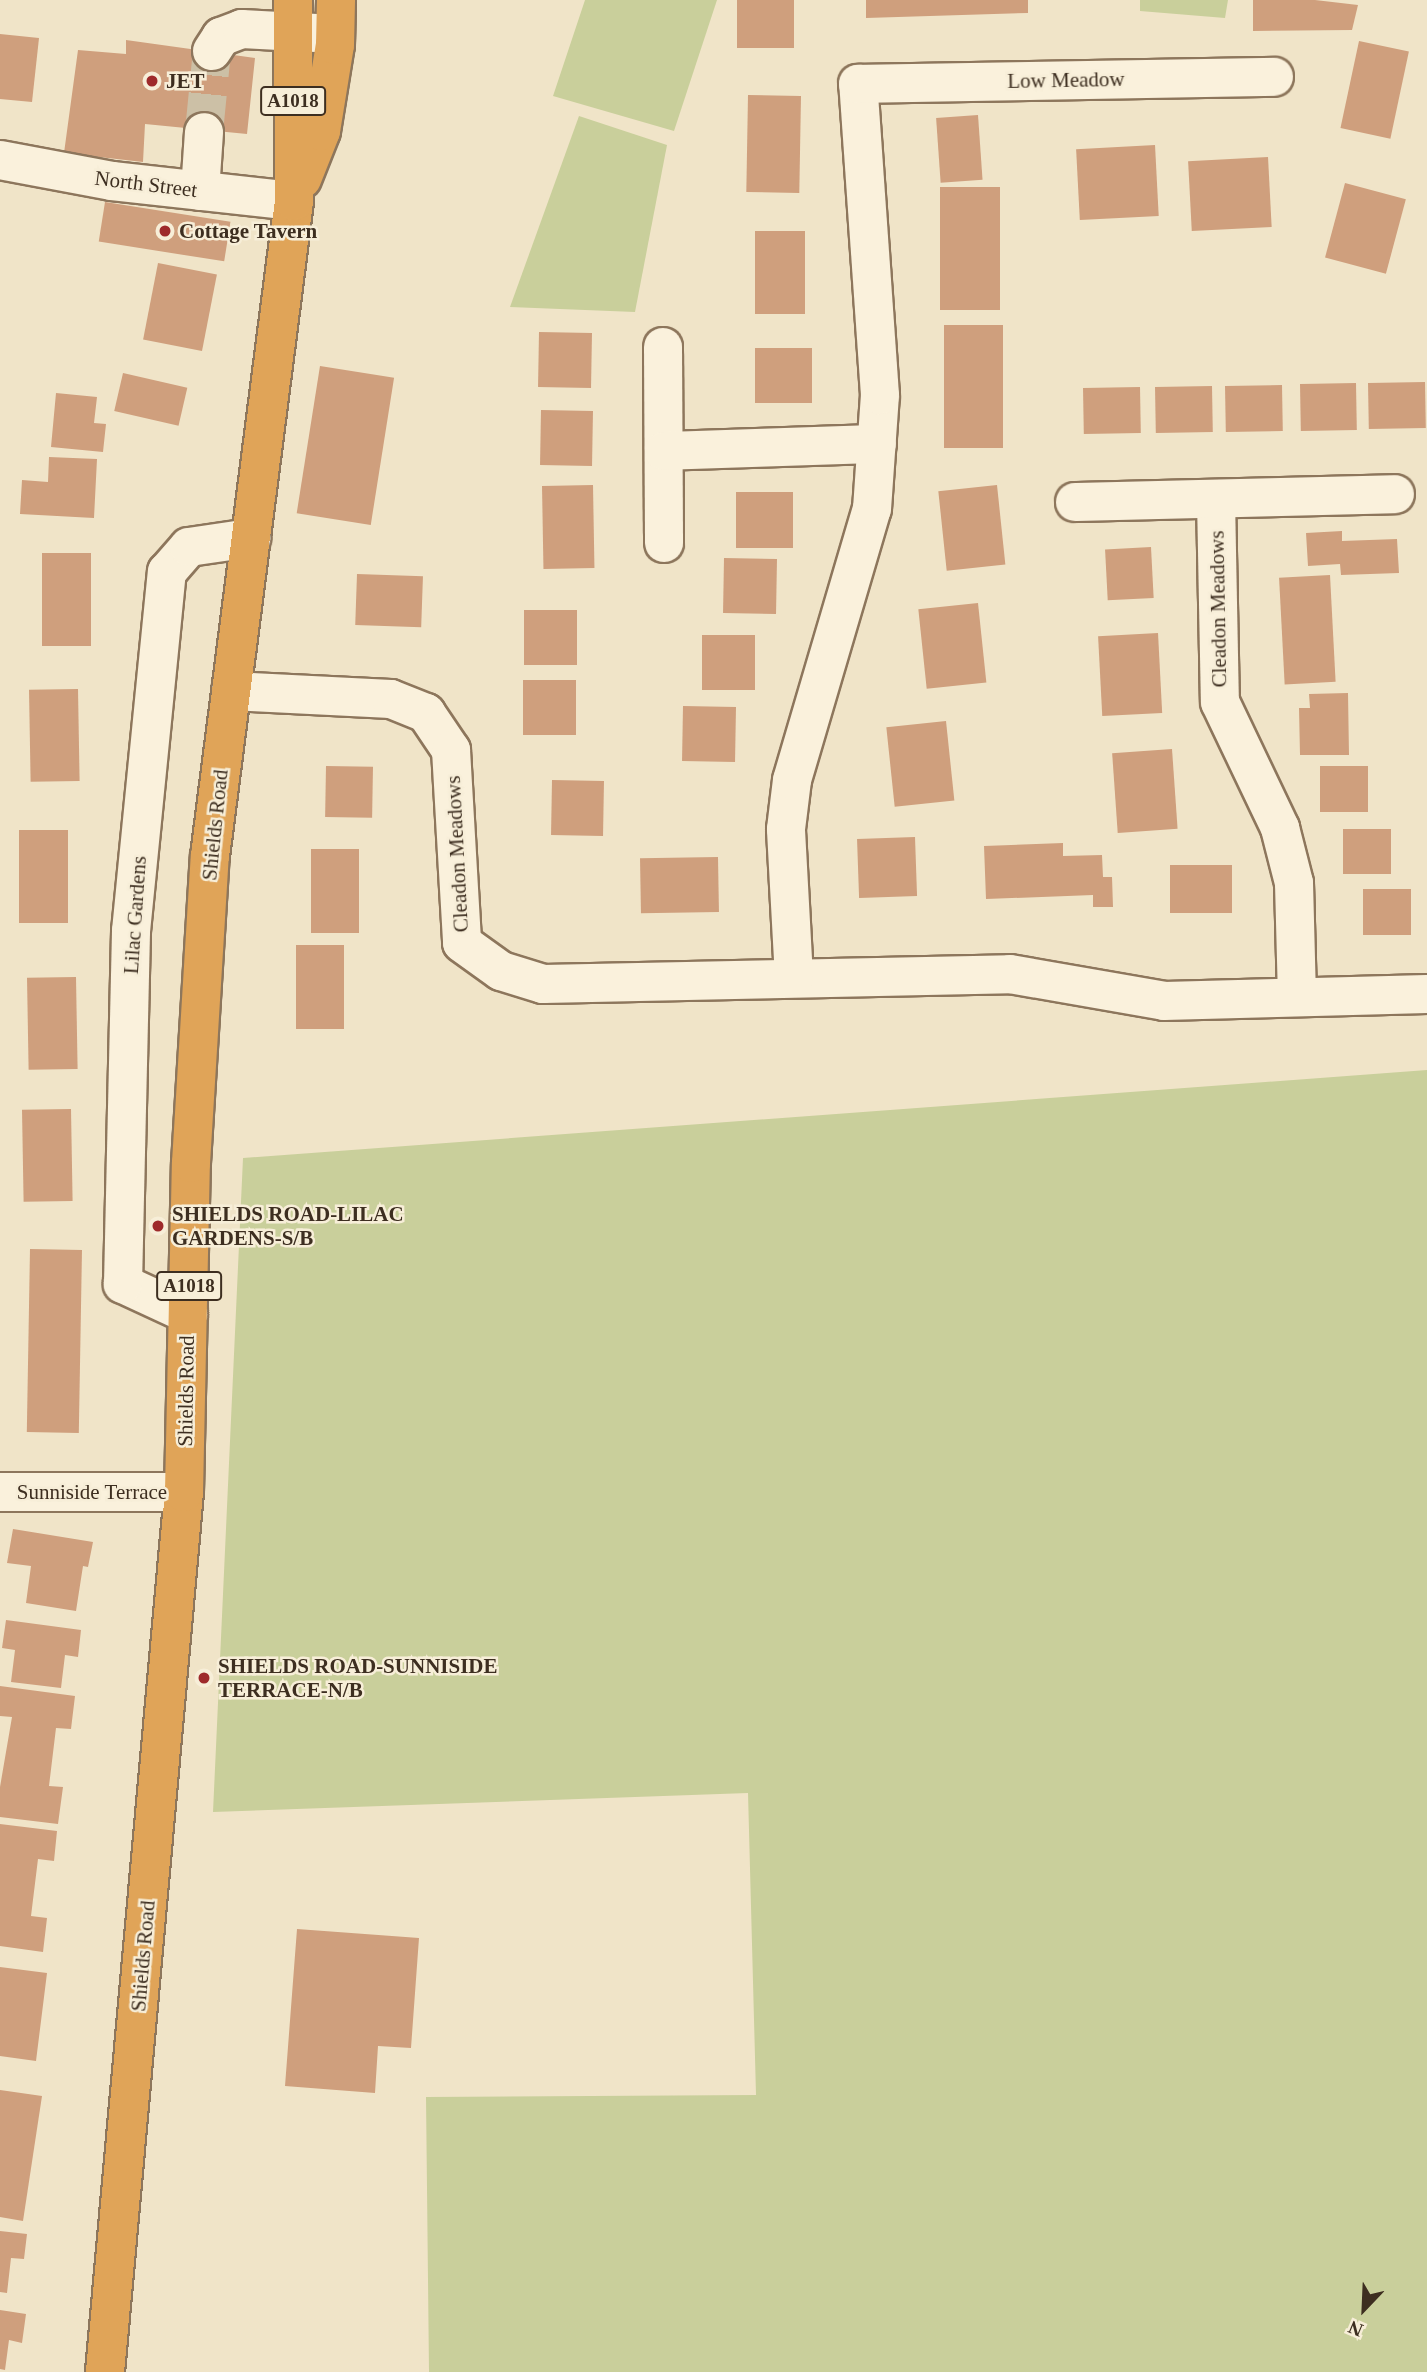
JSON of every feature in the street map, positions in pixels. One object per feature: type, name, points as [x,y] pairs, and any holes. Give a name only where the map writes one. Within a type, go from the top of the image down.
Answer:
[{"type":"highway","name":"Shields Road","points":[[105,2372],[184,1492],[191,1163],[210,856],[294,201],[293,16]]},
{"type":"highway","name":"Shields Road","points":[[294,201],[321,131],[336,17]]},
{"type":"street","points":[[212,51],[220,37],[242,29],[293,16],[336,17]]},
{"type":"street","name":"Low Meadow","points":[[877,444],[880,395],[858,84],[1274,76]]},
{"type":"street","points":[[200,191],[204,132]]},
{"type":"street","name":"North Street","points":[[0,160],[200,191],[294,201]]},
{"type":"street","points":[[663,347],[664,543]]},
{"type":"street","points":[[664,451],[877,444],[872,509],[792,780],[786,829],[794,978]]},
{"type":"street","points":[[1075,502],[1395,494]]},
{"type":"street","name":"Cleadon Meadows","points":[[1216,499],[1220,702],[1232,734],[1280,828],[1294,883],[1297,998]]},
{"type":"street","name":"Lilac Gardens","points":[[188,1314],[123,1284],[131,931],[167,572],[189,547],[251,538]]},
{"type":"street","name":"Cleadon Meadows","points":[[231,691],[391,699],[426,713],[451,750],[463,943],[501,971],[543,984],[1010,974],[1164,1001],[1427,994]]},
{"type":"street","name":"Sunniside Terrace","points":[[0,1492],[184,1492]]},
{"type":"green space","points":[[585,0],[717,0],[674,131],[553,96]]},
{"type":"green space","points":[[1140,0],[1228,0],[1225,18],[1140,11]]},
{"type":"green space","points":[[579,116],[667,145],[635,312],[510,307]]},
{"type":"green space","points":[[1427,1070],[1427,2372],[429,2372],[426,2097],[756,2095],[748,1793],[213,1812],[243,1158]]},
{"type":"building","points":[[737,0],[794,0],[794,48],[737,48]]},
{"type":"building","points":[[866,0],[1028,0],[1028,13],[866,18]]},
{"type":"building","points":[[1253,0],[1315,0],[1358,5],[1352,30],[1253,31]]},
{"type":"building","points":[[0,34],[39,38],[32,102],[0,99]]},
{"type":"building","points":[[126,40],[255,58],[247,134],[145,124],[143,162],[64,153],[78,50],[126,54]]},
{"type":"building","points":[[1359,41],[1409,52],[1390,139],[1340,128]]},
{"type":"building","points":[[748,95],[801,96],[799,193],[746,192]]},
{"type":"building","points":[[978,115],[983,180],[941,183],[936,118]]},
{"type":"building","points":[[1155,145],[1159,216],[1080,220],[1076,149]]},
{"type":"building","points":[[1268,157],[1272,227],[1192,231],[1188,161]]},
{"type":"building","points":[[1345,183],[1406,199],[1386,274],[1325,257]]},
{"type":"building","points":[[940,187],[1000,187],[1000,310],[940,310]]},
{"type":"building","name":"Cottage Tavern","points":[[105,202],[230,222],[224,261],[99,242]]},
{"type":"building","points":[[755,231],[805,231],[805,314],[755,314]]},
{"type":"building","points":[[158,263],[217,274],[202,351],[143,340]]},
{"type":"building","points":[[944,325],[1003,325],[1003,448],[944,448]]},
{"type":"building","points":[[539,332],[592,333],[591,388],[538,387]]},
{"type":"building","points":[[755,348],[812,348],[812,403],[755,403]]},
{"type":"building","points":[[320,366],[394,378],[371,525],[297,513]]},
{"type":"building","points":[[123,373],[187,388],[179,426],[114,411]]},
{"type":"building","points":[[1425,382],[1426,428],[1369,429],[1368,383]]},
{"type":"building","points":[[1356,383],[1357,430],[1301,431],[1300,384]]},
{"type":"building","points":[[1282,385],[1283,431],[1226,432],[1225,386]]},
{"type":"building","points":[[1212,386],[1213,432],[1156,433],[1155,387]]},
{"type":"building","points":[[1140,387],[1141,433],[1084,434],[1083,388]]},
{"type":"building","points":[[56,393],[97,397],[94,423],[106,424],[103,452],[51,447]]},
{"type":"building","points":[[541,410],[593,411],[592,466],[540,465]]},
{"type":"building","points":[[49,457],[97,459],[94,518],[20,514],[22,480],[48,482]]},
{"type":"building","points":[[593,485],[594,568],[543,569],[542,486]]},
{"type":"building","points":[[997,485],[1005,565],[947,571],[938,491]]},
{"type":"building","points":[[736,492],[793,492],[793,548],[736,548]]},
{"type":"building","points":[[1342,531],[1342,541],[1397,539],[1399,573],[1341,575],[1340,564],[1308,566],[1306,533]]},
{"type":"building","points":[[1151,547],[1154,598],[1108,600],[1105,549]]},
{"type":"building","points":[[42,553],[91,553],[91,646],[42,646]]},
{"type":"building","points":[[724,558],[777,559],[776,614],[723,613]]},
{"type":"building","points":[[357,574],[423,576],[421,627],[355,625]]},
{"type":"building","points":[[1330,575],[1336,682],[1285,685],[1279,578]]},
{"type":"building","points":[[978,603],[986,683],[927,689],[918,609]]},
{"type":"building","points":[[524,610],[577,610],[577,665],[524,665]]},
{"type":"building","points":[[1158,633],[1162,713],[1102,716],[1098,636]]},
{"type":"building","points":[[702,635],[755,635],[755,690],[702,690]]},
{"type":"building","points":[[523,680],[576,680],[576,735],[523,735]]},
{"type":"building","points":[[78,689],[80,781],[31,782],[29,690]]},
{"type":"building","points":[[1348,693],[1349,755],[1300,755],[1299,708],[1310,708],[1309,694]]},
{"type":"building","points":[[683,706],[736,707],[735,762],[682,761]]},
{"type":"building","points":[[946,721],[954,801],[895,807],[886,727]]},
{"type":"building","points":[[1172,749],[1178,829],[1118,833],[1112,753]]},
{"type":"building","points":[[326,766],[373,767],[372,818],[325,817]]},
{"type":"building","points":[[1320,766],[1368,766],[1368,812],[1320,812]]},
{"type":"building","points":[[552,780],[604,781],[603,836],[551,835]]},
{"type":"building","points":[[1343,829],[1391,829],[1391,874],[1343,874]]},
{"type":"building","points":[[19,830],[68,830],[68,923],[19,923]]},
{"type":"building","points":[[915,837],[917,896],[859,898],[857,839]]},
{"type":"building","points":[[1063,843],[1063,856],[1102,855],[1103,877],[1112,877],[1113,907],[1093,907],[1093,895],[986,899],[984,846]]},
{"type":"building","points":[[311,849],[359,849],[359,933],[311,933]]},
{"type":"building","points":[[718,857],[719,912],[641,913],[640,858]]},
{"type":"building","points":[[1170,865],[1232,865],[1232,913],[1170,913]]},
{"type":"building","points":[[1363,889],[1411,889],[1411,935],[1363,935]]},
{"type":"building","points":[[296,945],[344,945],[344,1029],[296,1029]]},
{"type":"building","points":[[76,977],[78,1069],[29,1070],[27,978]]},
{"type":"building","points":[[71,1109],[73,1201],[24,1202],[22,1110]]},
{"type":"building","points":[[30,1249],[82,1250],[79,1433],[27,1432]]},
{"type":"building","points":[[13,1529],[93,1542],[88,1567],[83,1566],[76,1611],[26,1603],[31,1566],[7,1563]]},
{"type":"building","points":[[6,1620],[81,1630],[78,1657],[65,1655],[61,1688],[11,1682],[15,1650],[2,1648]]},
{"type":"building","points":[[0,1686],[75,1696],[71,1729],[56,1728],[49,1786],[63,1787],[58,1824],[0,1817],[0,1787],[12,1717],[0,1716]]},
{"type":"building","points":[[0,1824],[57,1831],[54,1861],[38,1859],[31,1916],[47,1918],[43,1952],[0,1946]]},
{"type":"building","points":[[297,1929],[419,1938],[411,2048],[378,2046],[375,2093],[285,2086]]},
{"type":"building","points":[[0,1967],[47,1973],[36,2061],[0,2056]]},
{"type":"building","points":[[0,2090],[42,2096],[23,2221],[0,2217]]},
{"type":"building","points":[[0,2231],[27,2234],[24,2259],[11,2258],[7,2293],[0,2292]]},
{"type":"building","points":[[0,2310],[26,2314],[22,2343],[9,2340],[5,2370],[0,2369]]},
{"type":"tunnel","points":[[204,132],[212,51]]},
{"type":"place","name":"JET","points":[[152,81]]},
{"type":"place","name":"Cottage Tavern","points":[[165,231]]},
{"type":"place","name":"SHIELDS ROAD-LILAC GARDENS-S/B","points":[[158,1226]]},
{"type":"place","name":"SHIELDS ROAD-SUNNISIDE TERRACE-N/B","points":[[204,1678]]}]
